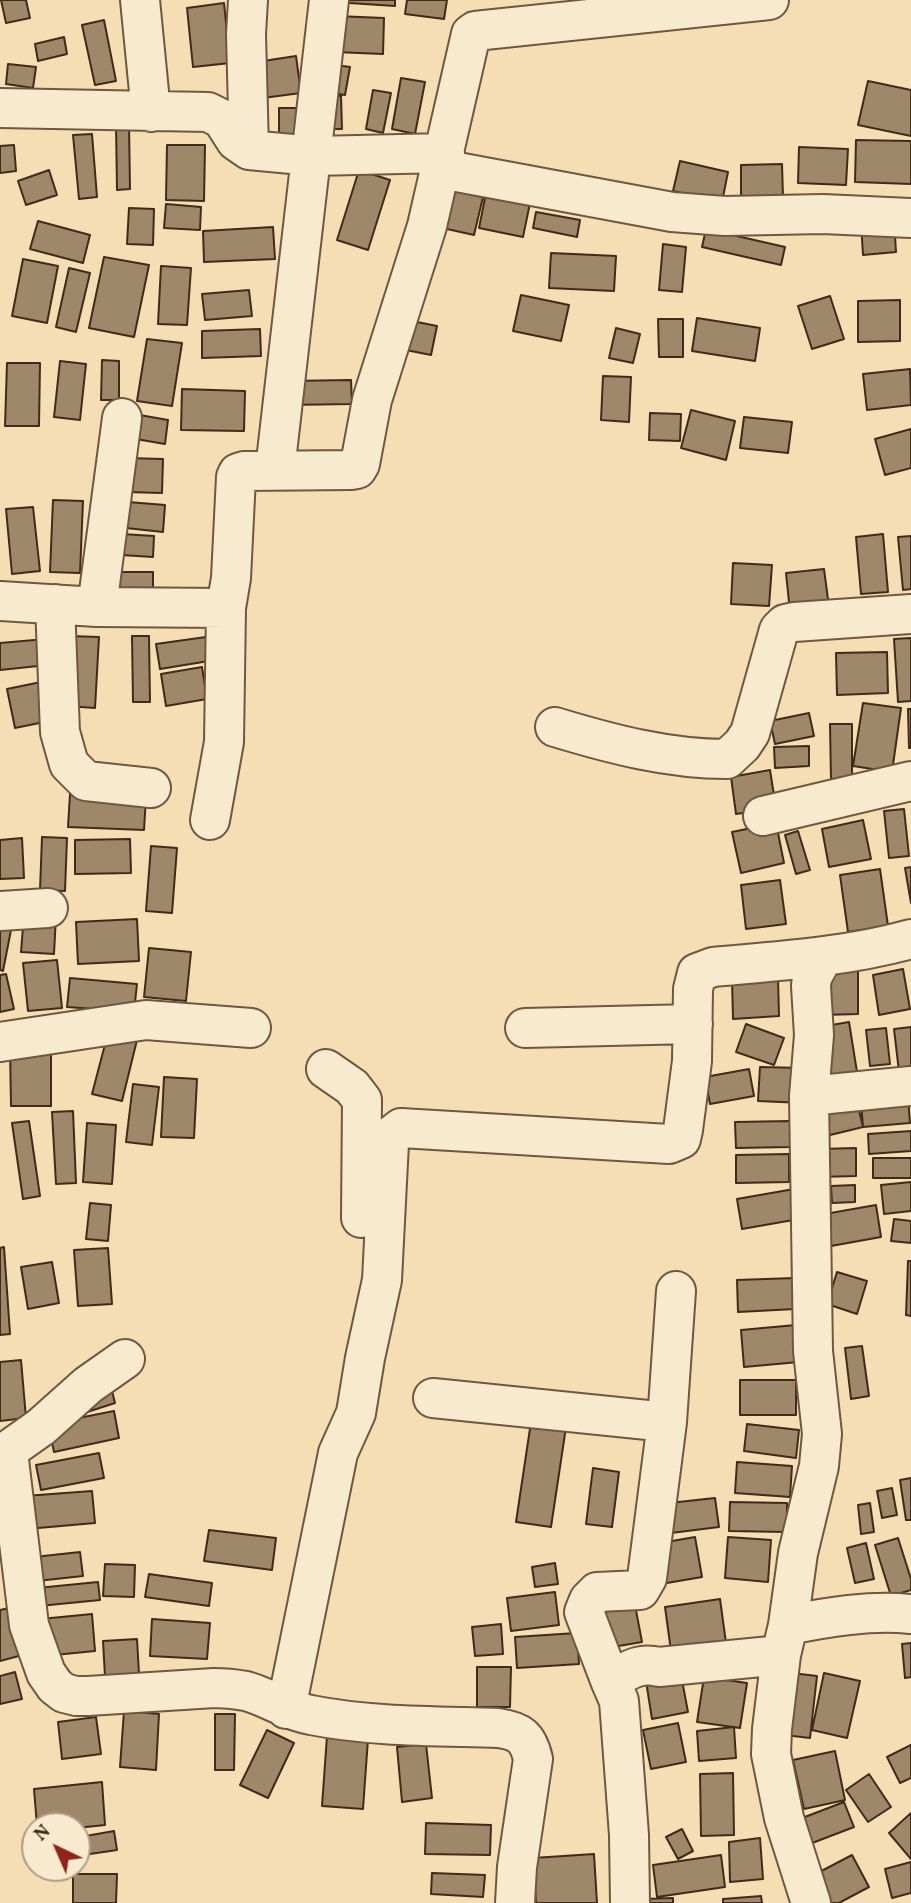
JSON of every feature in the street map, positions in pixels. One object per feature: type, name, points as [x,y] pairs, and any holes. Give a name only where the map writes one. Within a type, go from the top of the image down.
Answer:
[{"type":"street","points":[[140,0],[152,112]]},
{"type":"street","points":[[248,0],[246,34],[249,150]]},
{"type":"street","points":[[275,470],[330,0]]},
{"type":"street","points":[[210,820],[224,742],[226,608],[231,578],[236,477],[244,471],[351,470],[357,469],[360,464],[372,400],[427,226],[469,37],[493,15],[769,0]]},
{"type":"street","points":[[0,108],[208,112],[222,119],[236,141],[249,150],[313,156],[443,161],[672,212],[725,216],[823,214],[911,218]]},
{"type":"street","points":[[97,607],[122,418]]},
{"type":"street","points":[[0,601],[97,607],[226,608]]},
{"type":"street","points":[[55,604],[60,732],[69,764],[86,781],[151,788]]},
{"type":"street","points":[[555,727],[639,750],[706,759],[727,759],[750,733],[779,630],[785,624],[911,614]]},
{"type":"street","points":[[763,816],[911,781]]},
{"type":"street","points":[[0,911],[48,908]]},
{"type":"street","points":[[286,1709],[335,1463],[356,1413],[382,1280],[389,1143],[396,1131],[401,1128],[669,1144],[681,1139],[683,1130],[692,1060],[693,989],[697,973],[713,967],[823,957],[883,947],[911,939]]},
{"type":"street","points":[[811,1903],[784,1818],[771,1754],[772,1729],[798,1553],[819,1466],[822,1434],[813,1351],[809,1096],[814,1035],[811,986],[812,977],[823,957]]},
{"type":"street","points":[[0,1042],[146,1020],[251,1028]]},
{"type":"street","points":[[525,1028],[693,1024]]},
{"type":"street","points":[[326,1069],[352,1087],[362,1100],[359,1294],[363,1307],[375,1313]]},
{"type":"street","points":[[809,1096],[911,1086]]},
{"type":"street","points":[[630,1903],[629,1835],[619,1701],[584,1612],[589,1600],[597,1592],[640,1590],[647,1578],[667,1422],[676,1291]]},
{"type":"street","points":[[125,1359],[88,1385],[41,1427],[4,1454],[29,1625],[46,1673],[55,1686],[64,1693],[76,1696],[230,1689],[247,1692],[286,1709],[336,1719],[512,1730],[530,1746],[533,1759],[517,1867],[515,1903]]},
{"type":"street","points":[[433,1398],[667,1422]]},
{"type":"street","points":[[610,1680],[636,1666],[646,1664],[659,1667],[785,1640],[860,1614],[911,1614]]},
{"type":"building","points":[[1,0],[26,0],[30,18],[6,23]]},
{"type":"building","points":[[349,0],[395,0],[395,6],[349,3]]},
{"type":"building","points":[[407,0],[447,0],[444,19],[405,14]]},
{"type":"building","points":[[224,3],[230,63],[193,67],[187,8]]},
{"type":"building","points":[[336,16],[384,18],[383,54],[335,52]]},
{"type":"building","points":[[104,20],[116,81],[95,85],[82,25]]},
{"type":"building","points":[[64,37],[67,54],[38,61],[35,44]]},
{"type":"building","points":[[296,56],[301,93],[255,99],[250,63]]},
{"type":"building","points":[[8,64],[36,67],[33,88],[6,84]]},
{"type":"building","points":[[329,64],[350,67],[345,95],[324,92]]},
{"type":"building","points":[[401,78],[425,82],[415,134],[392,129]]},
{"type":"building","points":[[868,81],[911,90],[911,136],[858,125]]},
{"type":"building","points":[[373,90],[391,93],[383,133],[366,129]]},
{"type":"building","points":[[326,96],[341,96],[342,129],[327,129]]},
{"type":"building","points":[[279,108],[304,108],[303,140],[279,140]]},
{"type":"building","points":[[116,124],[129,124],[130,189],[117,190]]},
{"type":"building","points":[[92,134],[97,197],[79,199],[73,135]]},
{"type":"building","points":[[856,140],[911,141],[911,184],[855,182]]},
{"type":"building","points":[[14,145],[16,171],[0,173],[0,146]]},
{"type":"building","points":[[167,145],[205,145],[204,201],[166,200]]},
{"type":"building","points":[[799,147],[848,149],[846,185],[798,183]]},
{"type":"building","points":[[680,161],[728,172],[722,202],[673,191]]},
{"type":"building","points":[[782,164],[783,197],[741,198],[741,165]]},
{"type":"building","points":[[49,170],[57,195],[26,205],[18,181]]},
{"type":"building","points":[[359,170],[390,180],[368,250],[337,240]]},
{"type":"building","points":[[446,189],[483,197],[474,235],[438,227]]},
{"type":"building","points":[[486,193],[530,203],[523,237],[479,228]]},
{"type":"building","points":[[166,204],[201,207],[200,230],[164,228]]},
{"type":"building","points":[[129,208],[154,209],[153,245],[127,244]]},
{"type":"building","points":[[536,212],[580,220],[577,237],[533,228]]},
{"type":"building","points":[[894,220],[896,252],[863,255],[861,222]]},
{"type":"building","points":[[38,221],[90,235],[83,263],[30,249]]},
{"type":"building","points":[[273,227],[275,259],[204,262],[203,231]]},
{"type":"building","points":[[706,229],[785,247],[781,265],[702,247]]},
{"type":"building","points":[[663,244],[686,247],[682,292],[659,290]]},
{"type":"building","points":[[551,253],[616,256],[614,291],[549,288]]},
{"type":"building","points":[[104,257],[149,265],[134,337],[89,328]]},
{"type":"building","points":[[23,259],[58,266],[47,323],[12,316]]},
{"type":"building","points":[[161,266],[191,268],[187,325],[158,324]]},
{"type":"building","points":[[69,268],[90,273],[76,332],[56,327]]},
{"type":"building","points":[[249,290],[252,316],[205,320],[202,294]]},
{"type":"building","points":[[521,295],[569,305],[561,341],[513,331]]},
{"type":"building","points":[[830,296],[844,339],[812,349],[798,306]]},
{"type":"building","points":[[900,300],[900,341],[858,342],[858,301]]},
{"type":"building","points":[[697,318],[760,328],[755,361],[692,351]]},
{"type":"building","points":[[658,319],[683,319],[683,357],[659,357]]},
{"type":"building","points":[[407,320],[437,326],[431,355],[401,349]]},
{"type":"building","points":[[616,328],[640,334],[633,363],[609,358]]},
{"type":"building","points":[[260,329],[261,356],[202,358],[202,331]]},
{"type":"building","points":[[147,339],[182,343],[172,406],[137,401]]},
{"type":"building","points":[[102,360],[119,361],[119,400],[101,400]]},
{"type":"building","points":[[60,361],[86,364],[80,420],[54,417]]},
{"type":"building","points":[[7,363],[40,363],[39,426],[5,426]]},
{"type":"building","points":[[910,369],[911,405],[867,410],[863,374]]},
{"type":"building","points":[[603,376],[631,377],[629,422],[601,420]]},
{"type":"building","points":[[351,380],[352,404],[287,405],[287,381]]},
{"type":"building","points":[[182,389],[245,391],[244,431],[181,430]]},
{"type":"building","points":[[691,410],[735,421],[726,460],[681,448]]},
{"type":"building","points":[[650,413],[681,414],[680,441],[649,440]]},
{"type":"building","points":[[134,414],[168,420],[165,444],[130,438]]},
{"type":"building","points":[[744,417],[792,422],[788,453],[740,448]]},
{"type":"building","points":[[911,429],[911,468],[885,475],[875,439]]},
{"type":"building","points":[[127,458],[163,459],[162,493],[126,492]]},
{"type":"building","points":[[53,500],[83,501],[80,573],[50,572]]},
{"type":"building","points":[[128,502],[165,505],[163,532],[126,528]]},
{"type":"building","points":[[33,507],[40,571],[12,574],[6,509]]},
{"type":"building","points":[[122,534],[154,536],[153,557],[121,555]]},
{"type":"building","points":[[883,534],[888,592],[861,594],[856,537]]},
{"type":"building","points":[[911,536],[911,589],[903,590],[898,537]]},
{"type":"building","points":[[733,563],[772,565],[769,606],[731,604]]},
{"type":"building","points":[[824,569],[829,607],[790,612],[786,573]]},
{"type":"building","points":[[108,572],[153,572],[153,602],[108,602]]},
{"type":"building","points":[[70,636],[99,637],[95,708],[66,706]]},
{"type":"building","points":[[132,636],[149,636],[150,702],[133,702]]},
{"type":"building","points":[[206,637],[209,661],[160,669],[156,644]]},
{"type":"building","points":[[911,638],[911,701],[898,702],[894,639]]},
{"type":"building","points":[[46,639],[48,665],[0,670],[0,643]]},
{"type":"building","points":[[887,652],[888,693],[837,695],[836,653]]},
{"type":"building","points":[[202,667],[207,699],[166,706],[161,674]]},
{"type":"building","points":[[46,681],[54,720],[15,728],[7,689]]},
{"type":"building","points":[[863,703],[901,708],[892,772],[853,766]]},
{"type":"building","points":[[908,709],[911,709],[911,748],[909,748]]},
{"type":"building","points":[[809,713],[814,736],[775,744],[770,721]]},
{"type":"building","points":[[830,724],[852,724],[852,780],[831,780]]},
{"type":"building","points":[[809,746],[809,766],[775,768],[774,747]]},
{"type":"building","points":[[770,770],[776,808],[736,814],[731,777]]},
{"type":"building","points":[[70,794],[146,797],[144,830],[68,827]]},
{"type":"building","points":[[904,809],[909,856],[889,858],[884,811]]},
{"type":"building","points":[[863,820],[871,859],[829,867],[822,829]]},
{"type":"building","points":[[776,823],[784,863],[741,873],[732,832]]},
{"type":"building","points":[[798,831],[810,870],[796,874],[785,835]]},
{"type":"building","points":[[42,837],[67,838],[65,891],[40,890]]},
{"type":"building","points":[[22,838],[24,878],[0,879],[0,840]]},
{"type":"building","points":[[130,839],[131,873],[75,874],[75,840]]},
{"type":"building","points":[[151,846],[177,848],[172,913],[146,911]]},
{"type":"building","points":[[911,867],[911,903],[905,868]]},
{"type":"building","points":[[880,869],[888,926],[848,932],[840,875]]},
{"type":"building","points":[[780,880],[786,924],[746,929],[741,885]]},
{"type":"building","points":[[24,914],[56,916],[54,954],[21,952]]},
{"type":"building","points":[[137,919],[139,961],[78,964],[76,922]]},
{"type":"building","points":[[0,928],[11,930],[3,971],[0,970]]},
{"type":"building","points":[[149,948],[191,952],[186,1001],[144,997]]},
{"type":"building","points":[[57,960],[62,1008],[28,1011],[23,963]]},
{"type":"building","points":[[858,969],[858,1014],[822,1015],[822,970]]},
{"type":"building","points":[[903,969],[910,1009],[879,1015],[873,975]]},
{"type":"building","points":[[6,974],[14,1009],[0,1012],[0,975]]},
{"type":"building","points":[[778,977],[779,1016],[733,1019],[732,979]]},
{"type":"building","points":[[70,978],[137,984],[134,1012],[67,1007]]},
{"type":"building","points":[[849,1022],[857,1072],[828,1076],[820,1027]]},
{"type":"building","points":[[746,1024],[784,1038],[774,1065],[736,1052]]},
{"type":"building","points":[[911,1027],[911,1070],[899,1072],[894,1029]]},
{"type":"building","points":[[886,1028],[890,1064],[870,1066],[866,1030]]},
{"type":"building","points":[[108,1033],[137,1040],[122,1101],[92,1094]]},
{"type":"building","points":[[10,1047],[51,1047],[51,1106],[11,1106]]},
{"type":"building","points":[[760,1067],[804,1068],[803,1103],[758,1101]]},
{"type":"building","points":[[749,1069],[754,1096],[710,1104],[705,1077]]},
{"type":"building","points":[[164,1077],[197,1079],[194,1138],[161,1137]]},
{"type":"building","points":[[133,1084],[159,1087],[152,1145],[126,1142]]},
{"type":"building","points":[[908,1096],[910,1123],[863,1127],[861,1101]]},
{"type":"building","points":[[856,1098],[863,1127],[822,1137],[815,1108]]},
{"type":"building","points":[[73,1111],[76,1183],[56,1184],[52,1112]]},
{"type":"building","points":[[29,1121],[40,1196],[23,1199],[12,1123]]},
{"type":"building","points":[[790,1121],[790,1147],[736,1148],[735,1122]]},
{"type":"building","points":[[87,1123],[116,1125],[112,1184],[83,1182]]},
{"type":"building","points":[[911,1131],[911,1151],[869,1154],[868,1134]]},
{"type":"building","points":[[856,1148],[856,1176],[818,1177],[819,1149]]},
{"type":"building","points":[[789,1154],[789,1182],[736,1183],[736,1155]]},
{"type":"building","points":[[873,1158],[911,1158],[911,1178],[873,1178]]},
{"type":"building","points":[[911,1182],[911,1211],[884,1214],[881,1185]]},
{"type":"building","points":[[855,1185],[855,1202],[832,1203],[831,1186]]},
{"type":"building","points":[[794,1189],[799,1219],[742,1229],[737,1199]]},
{"type":"building","points":[[90,1203],[111,1205],[108,1241],[86,1239]]},
{"type":"building","points":[[876,1205],[881,1237],[831,1246],[825,1214]]},
{"type":"building","points":[[894,1219],[911,1221],[911,1243],[891,1241]]},
{"type":"building","points":[[4,1247],[10,1334],[0,1335],[0,1248]]},
{"type":"building","points":[[108,1248],[112,1304],[78,1306],[74,1250]]},
{"type":"building","points":[[908,1261],[911,1261],[911,1316],[906,1315]]},
{"type":"building","points":[[52,1262],[59,1303],[28,1309],[21,1267]]},
{"type":"building","points":[[837,1272],[867,1281],[857,1314],[827,1304]]},
{"type":"building","points":[[795,1278],[795,1309],[738,1312],[737,1280]]},
{"type":"building","points":[[796,1325],[799,1362],[744,1367],[741,1330]]},
{"type":"building","points":[[862,1346],[869,1396],[851,1399],[845,1348]]},
{"type":"building","points":[[21,1360],[26,1418],[0,1421],[0,1362]]},
{"type":"building","points":[[740,1380],[796,1380],[796,1415],[740,1415]]},
{"type":"building","points":[[112,1391],[115,1403],[78,1415]]},
{"type":"building","points":[[114,1411],[119,1438],[54,1452],[48,1424]]},
{"type":"building","points":[[531,1422],[566,1427],[551,1527],[516,1522]]},
{"type":"building","points":[[747,1424],[799,1430],[796,1458],[744,1451]]},
{"type":"building","points":[[99,1453],[104,1478],[41,1490],[36,1465]]},
{"type":"building","points":[[737,1462],[792,1466],[790,1497],[735,1493]]},
{"type":"building","points":[[593,1468],[619,1472],[612,1527],[586,1524]]},
{"type":"building","points":[[911,1478],[911,1520],[906,1520],[900,1480]]},
{"type":"building","points":[[892,1488],[897,1515],[882,1518],[877,1491]]},
{"type":"building","points":[[92,1491],[95,1523],[27,1529],[25,1496]]},
{"type":"building","points":[[715,1498],[719,1527],[663,1534],[660,1504]]},
{"type":"building","points":[[730,1502],[787,1503],[787,1532],[729,1531]]},
{"type":"building","points":[[870,1503],[874,1532],[861,1534],[858,1505]]},
{"type":"building","points":[[209,1530],[276,1538],[272,1570],[204,1561]]},
{"type":"building","points":[[695,1537],[702,1577],[661,1584],[655,1544]]},
{"type":"building","points":[[728,1537],[771,1540],[768,1582],[725,1578]]},
{"type":"building","points":[[898,1538],[911,1579],[911,1590],[891,1596],[875,1545]]},
{"type":"building","points":[[866,1543],[874,1579],[855,1583],[847,1548]]},
{"type":"building","points":[[80,1552],[83,1576],[28,1582],[25,1558]]},
{"type":"building","points":[[555,1563],[558,1584],[535,1587],[532,1567]]},
{"type":"building","points":[[105,1564],[135,1565],[134,1597],[103,1596]]},
{"type":"building","points":[[149,1574],[212,1583],[209,1606],[145,1597]]},
{"type":"building","points":[[98,1582],[100,1600],[29,1607],[27,1589]]},
{"type":"building","points":[[555,1592],[559,1625],[511,1631],[507,1598]]},
{"type":"building","points":[[720,1599],[726,1643],[671,1651],[665,1607]]},
{"type":"building","points":[[635,1605],[642,1642],[601,1649],[595,1612]]},
{"type":"building","points":[[18,1606],[30,1653],[0,1661],[0,1610]]},
{"type":"building","points":[[92,1614],[95,1651],[44,1656],[41,1619]]},
{"type":"building","points":[[152,1619],[210,1623],[207,1659],[150,1656]]},
{"type":"building","points":[[501,1624],[503,1654],[475,1656],[472,1627]]},
{"type":"building","points":[[577,1633],[579,1664],[517,1668],[515,1637]]},
{"type":"building","points":[[137,1639],[140,1691],[106,1694],[103,1641]]},
{"type":"building","points":[[911,1643],[911,1677],[905,1678],[902,1644]]},
{"type":"building","points":[[477,1667],[511,1667],[510,1707],[477,1707]]},
{"type":"building","points":[[15,1672],[22,1699],[0,1704],[0,1676]]},
{"type":"building","points":[[783,1672],[817,1676],[810,1738],[776,1734]]},
{"type":"building","points":[[824,1673],[860,1681],[847,1738],[812,1730]]},
{"type":"building","points":[[681,1675],[688,1712],[652,1719],[646,1681]]},
{"type":"building","points":[[704,1677],[747,1683],[740,1728],[697,1722]]},
{"type":"building","points":[[124,1711],[159,1714],[156,1770],[120,1767]]},
{"type":"building","points":[[215,1714],[235,1714],[234,1770],[215,1770]]},
{"type":"building","points":[[96,1717],[101,1754],[62,1759],[58,1722]]},
{"type":"building","points":[[678,1723],[686,1762],[651,1769],[643,1730]]},
{"type":"building","points":[[734,1727],[736,1758],[699,1761],[697,1731]]},
{"type":"building","points":[[267,1730],[294,1743],[268,1798],[240,1785]]},
{"type":"building","points":[[327,1736],[368,1739],[363,1809],[322,1806]]},
{"type":"building","points":[[426,1744],[432,1798],[402,1802],[397,1747]]},
{"type":"building","points":[[911,1745],[911,1778],[900,1783],[887,1757]]},
{"type":"building","points":[[835,1751],[845,1800],[804,1809],[793,1760]]},
{"type":"building","points":[[733,1773],[734,1835],[701,1836],[700,1774]]},
{"type":"building","points":[[869,1774],[891,1807],[868,1822],[846,1790]]},
{"type":"building","points":[[102,1782],[105,1825],[91,1826],[91,1812],[36,1812],[34,1789]]},
{"type":"building","points":[[844,1802],[854,1827],[807,1845],[797,1820]]},
{"type":"building","points":[[911,1813],[911,1859],[889,1833]]},
{"type":"building","points":[[426,1823],[491,1825],[490,1855],[425,1854]]},
{"type":"building","points":[[682,1829],[693,1851],[678,1859],[666,1837]]},
{"type":"building","points":[[114,1831],[117,1850],[91,1854],[91,1835]]},
{"type":"building","points":[[760,1838],[763,1879],[730,1882],[729,1842]]},
{"type":"building","points":[[594,1854],[597,1903],[536,1903],[533,1858]]},
{"type":"building","points":[[721,1855],[725,1887],[657,1897],[653,1865]]},
{"type":"building","points":[[852,1855],[869,1887],[839,1903],[824,1903],[810,1877]]},
{"type":"building","points":[[911,1862],[911,1893],[892,1898],[885,1869]]},
{"type":"building","points":[[432,1873],[485,1875],[483,1897],[431,1894]]},
{"type":"building","points":[[91,1874],[117,1874],[116,1903],[73,1903],[73,1882],[91,1882]]},
{"type":"building","points":[[761,1896],[762,1903],[723,1903],[723,1899]]},
{"type":"building","points":[[673,1898],[673,1903],[643,1903],[643,1899]]}]
